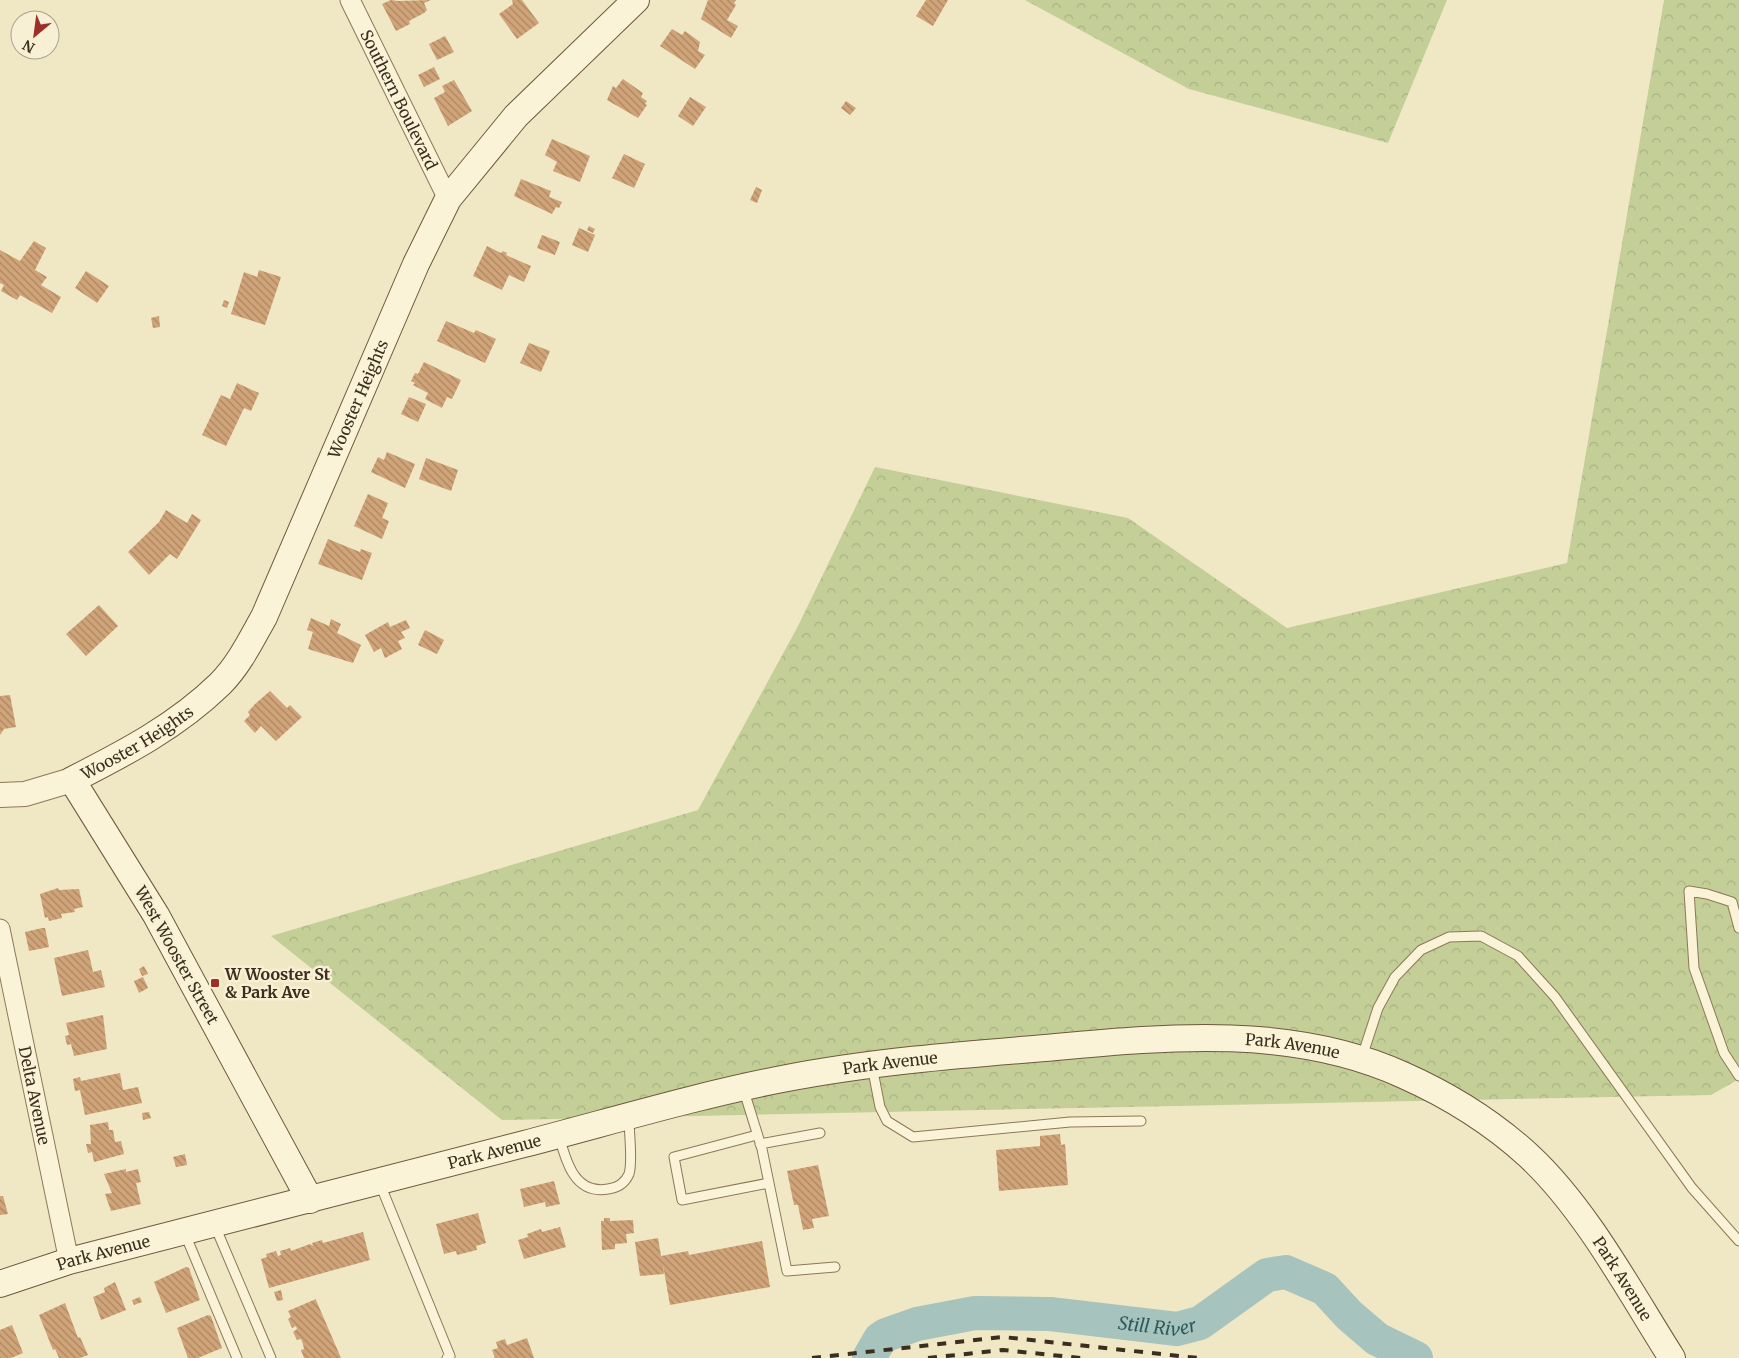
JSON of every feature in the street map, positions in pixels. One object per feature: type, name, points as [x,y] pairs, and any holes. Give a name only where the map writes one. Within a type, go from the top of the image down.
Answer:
[{"type":"main road","name":"Wooster Heights","points":[[72,780],[134,749],[181,718],[221,683],[246,650],[264,617],[416,264],[448,199],[516,116],[636,0]]},
{"type":"main road","name":"West Wooster Street","points":[[72,780],[156,915],[310,1200]]},
{"type":"main road","name":"Park Avenue","points":[[0,1284],[69,1261],[629,1116],[780,1079],[872,1065],[1072,1045],[1190,1037],[1274,1040],[1362,1058],[1404,1075],[1448,1098],[1489,1124],[1529,1157],[1562,1192],[1593,1234],[1672,1358]]},
{"type":"street","name":"Southern Boulevard","points":[[350,0],[448,199]]},
{"type":"street","points":[[0,795],[25,794],[72,780]]},
{"type":"street","name":"Delta Avenue","points":[[0,929],[5,978],[69,1261]]},
{"type":"lane","points":[[1739,928],[1732,902],[1707,894],[1689,891],[1694,968],[1724,1053],[1739,1076]]},
{"type":"lane","points":[[1362,1058],[1378,1008],[1395,976],[1421,950],[1449,936],[1482,936],[1518,956],[1555,997],[1692,1188],[1739,1240]]},
{"type":"lane","points":[[872,1065],[880,1107],[888,1121],[914,1137],[1070,1122],[1142,1121]]},
{"type":"lane","points":[[743,1088],[759,1140],[788,1271],[835,1267]]},
{"type":"lane","points":[[559,1135],[568,1166],[583,1186],[598,1190],[610,1189],[626,1180],[630,1171],[629,1116]]},
{"type":"lane","points":[[769,1183],[682,1200],[674,1157],[759,1140],[820,1133]]},
{"type":"lane","points":[[379,1182],[450,1356],[447,1358]]},
{"type":"lane","points":[[214,1224],[271,1358]]},
{"type":"lane","points":[[184,1232],[237,1358]]},
{"type":"green space","points":[[1025,0],[1447,0],[1388,143],[1189,89]]},
{"type":"green space","points":[[1664,0],[1739,0],[1739,1079],[1711,1095],[502,1120],[271,936],[698,810],[798,626],[875,467],[1128,518],[1287,628],[1567,563]]},
{"type":"building","points":[[391,0],[431,0],[424,3],[427,10],[424,13],[409,21],[410,24],[396,31],[382,4]]},
{"type":"building","points":[[512,0],[522,0],[539,23],[517,39],[499,14],[513,4]]},
{"type":"building","points":[[708,0],[736,0],[734,3],[736,5],[727,20],[738,26],[731,38],[701,19]]},
{"type":"building","points":[[926,0],[948,0],[933,26],[916,16]]},
{"type":"building","points":[[672,29],[682,35],[685,31],[700,42],[698,51],[705,55],[695,69],[660,46]]},
{"type":"building","points":[[445,36],[454,52],[437,60],[429,44]]},
{"type":"building","points":[[434,67],[440,79],[424,87],[418,75]]},
{"type":"building","points":[[623,79],[643,93],[641,97],[647,101],[645,104],[647,105],[638,118],[607,100],[613,86],[616,88]]},
{"type":"building","points":[[454,80],[472,111],[448,126],[434,98],[445,92],[442,86]]},
{"type":"building","points":[[690,97],[706,107],[693,126],[678,116]]},
{"type":"building","points":[[846,101],[856,108],[850,115],[841,108]]},
{"type":"building","points":[[552,139],[590,156],[580,182],[553,171],[557,162],[545,155]]},
{"type":"building","points":[[624,154],[645,164],[634,188],[612,178]]},
{"type":"building","points":[[521,179],[551,191],[549,197],[562,202],[559,208],[556,207],[552,214],[514,196]]},
{"type":"building","points":[[756,187],[762,190],[757,203],[750,200]]},
{"type":"building","points":[[589,226],[595,229],[593,233],[587,230]]},
{"type":"building","points":[[579,228],[595,235],[588,252],[572,245]]},
{"type":"building","points":[[542,235],[560,242],[555,255],[537,248]]},
{"type":"building","points":[[34,241],[46,248],[35,270],[47,277],[41,285],[61,297],[52,313],[20,295],[17,300],[1,291],[4,285],[0,283],[0,250],[20,261]]},
{"type":"building","points":[[487,246],[501,253],[503,251],[507,253],[506,255],[531,266],[524,282],[509,275],[502,290],[473,276]]},
{"type":"building","points":[[259,270],[281,277],[265,325],[231,314],[244,272],[257,277]]},
{"type":"building","points":[[86,271],[109,286],[97,303],[75,288]]},
{"type":"building","points":[[224,300],[229,302],[227,308],[222,306]]},
{"type":"building","points":[[159,316],[160,327],[153,328],[151,318]]},
{"type":"building","points":[[446,321],[474,333],[476,330],[496,339],[485,363],[437,341]]},
{"type":"building","points":[[529,343],[550,351],[541,372],[520,363]]},
{"type":"building","points":[[424,362],[461,380],[452,399],[447,397],[442,408],[425,399],[428,393],[413,385],[415,383],[411,381],[415,373],[418,374]]},
{"type":"building","points":[[237,383],[259,393],[251,411],[244,408],[226,446],[202,435],[221,395],[230,399]]},
{"type":"building","points":[[409,397],[426,404],[418,422],[401,414]]},
{"type":"building","points":[[387,452],[415,464],[405,488],[371,472],[378,457],[384,460]]},
{"type":"building","points":[[426,458],[458,470],[451,491],[419,479]]},
{"type":"building","points":[[368,494],[388,503],[382,518],[389,521],[382,539],[354,526]]},
{"type":"building","points":[[166,510],[187,523],[192,514],[201,520],[177,559],[170,554],[149,575],[128,552],[159,522]]},
{"type":"building","points":[[328,539],[360,552],[361,549],[372,553],[362,580],[318,564]]},
{"type":"building","points":[[99,605],[118,626],[86,656],[66,634]]},
{"type":"building","points":[[311,618],[329,626],[331,619],[341,624],[337,633],[361,645],[353,663],[308,649],[313,632],[307,630]]},
{"type":"building","points":[[406,620],[410,628],[401,632],[405,638],[398,641],[402,649],[385,658],[381,648],[374,652],[365,635],[388,622],[390,627]]},
{"type":"building","points":[[425,630],[444,640],[437,654],[418,645]]},
{"type":"building","points":[[270,691],[287,708],[290,705],[302,717],[276,741],[261,726],[255,733],[244,721],[250,715],[248,712]]},
{"type":"building","points":[[10,695],[16,727],[4,729],[0,735],[0,696]]},
{"type":"building","points":[[58,888],[59,890],[79,889],[83,907],[74,909],[75,912],[61,914],[62,918],[49,921],[48,917],[45,918],[40,894]]},
{"type":"building","points":[[45,928],[49,947],[29,951],[25,932]]},
{"type":"building","points":[[88,950],[93,972],[101,970],[105,987],[62,996],[54,958]]},
{"type":"building","points":[[144,966],[148,974],[142,976],[139,969]]},
{"type":"building","points":[[143,977],[148,988],[139,993],[134,981]]},
{"type":"building","points":[[103,1015],[107,1049],[74,1056],[71,1044],[67,1045],[65,1036],[69,1035],[66,1023]]},
{"type":"building","points":[[120,1073],[123,1090],[138,1087],[142,1103],[85,1115],[80,1090],[75,1091],[73,1079],[80,1077],[81,1081]]},
{"type":"building","points":[[149,1112],[151,1118],[143,1120],[142,1113]]},
{"type":"building","points":[[108,1122],[109,1130],[113,1130],[115,1142],[121,1141],[124,1154],[94,1162],[92,1152],[88,1153],[86,1144],[91,1144],[90,1125]]},
{"type":"building","points":[[1060,1134],[1061,1145],[1065,1144],[1068,1185],[999,1191],[996,1150],[1040,1146],[1040,1136]]},
{"type":"building","points":[[185,1154],[187,1165],[176,1167],[173,1157]]},
{"type":"building","points":[[818,1165],[829,1216],[812,1219],[814,1228],[803,1230],[798,1205],[794,1205],[787,1171]]},
{"type":"building","points":[[126,1169],[126,1172],[138,1169],[141,1182],[136,1183],[141,1204],[111,1211],[105,1194],[112,1193],[104,1174]]},
{"type":"building","points":[[554,1181],[560,1204],[546,1207],[545,1202],[524,1207],[520,1189]]},
{"type":"building","points":[[0,1196],[3,1196],[8,1214],[0,1215]]},
{"type":"building","points":[[478,1213],[486,1243],[476,1246],[477,1250],[457,1255],[456,1251],[444,1254],[436,1224]]},
{"type":"building","points":[[604,1218],[610,1218],[610,1221],[633,1220],[634,1233],[626,1234],[627,1243],[615,1244],[615,1249],[602,1250],[601,1221],[604,1221]]},
{"type":"building","points":[[560,1227],[566,1247],[524,1259],[518,1240],[528,1237],[527,1234],[541,1229],[542,1232]]},
{"type":"building","points":[[363,1232],[370,1260],[269,1288],[261,1259],[267,1257],[266,1254],[276,1251],[278,1256],[281,1255],[280,1251],[290,1248],[291,1251],[310,1244],[313,1246],[312,1243],[322,1240],[323,1243]]},
{"type":"building","points":[[658,1238],[661,1256],[688,1251],[689,1255],[762,1241],[770,1287],[670,1305],[663,1265],[664,1274],[640,1276],[635,1242]]},
{"type":"building","points":[[186,1267],[189,1268],[200,1300],[166,1313],[154,1282]]},
{"type":"building","points":[[115,1282],[126,1310],[101,1320],[93,1297],[105,1292],[104,1288]]},
{"type":"building","points":[[281,1290],[283,1300],[277,1301],[274,1292]]},
{"type":"building","points":[[140,1297],[142,1302],[134,1305],[132,1300]]},
{"type":"building","points":[[316,1299],[341,1358],[304,1358],[301,1350],[304,1349],[303,1344],[301,1339],[297,1340],[293,1332],[297,1329],[296,1326],[292,1328],[288,1319],[291,1317],[288,1311]]},
{"type":"building","points":[[65,1303],[78,1338],[80,1337],[88,1355],[80,1358],[59,1358],[55,1349],[53,1350],[39,1315]]},
{"type":"building","points":[[208,1315],[211,1316],[222,1348],[198,1358],[188,1358],[177,1328]]},
{"type":"building","points":[[12,1325],[23,1353],[11,1358],[0,1358],[0,1330]]},
{"type":"building","points":[[527,1338],[534,1358],[495,1358],[492,1350],[498,1348],[496,1342],[505,1339],[507,1345]]},
{"type":"waterway","name":"Still River","points":[[869,1358],[880,1339],[886,1335],[917,1324],[975,1313],[1050,1314],[1177,1329],[1200,1323],[1267,1275],[1286,1272],[1325,1289],[1349,1315],[1377,1339],[1416,1358]]},
{"type":"railway","points":[[812,1358],[1003,1337],[1198,1358]]},
{"type":"railway","points":[[928,1358],[1003,1350],[1081,1358]]},
{"type":"place","name":"W Wooster St & Park Ave","points":[[215,983]]}]
